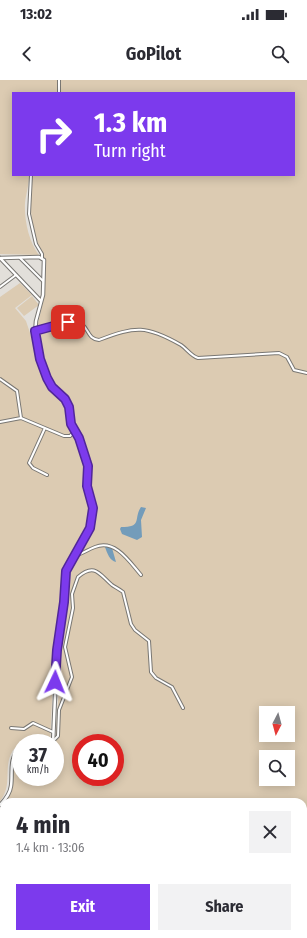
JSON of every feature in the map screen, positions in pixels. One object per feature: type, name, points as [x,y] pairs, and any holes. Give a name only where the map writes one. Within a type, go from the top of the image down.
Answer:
[{"type":"street","points":[[59,80],[59,92]]},
{"type":"street","points":[[11,728],[24,729],[33,723],[54,733],[57,650],[64,602],[66,571],[91,525],[93,508],[87,486],[88,466],[79,438],[71,424],[68,403],[52,387],[40,359],[35,331],[44,282],[44,263],[42,254],[36,244],[29,214],[28,202],[31,176]]},
{"type":"street","points":[[0,258],[42,258]]},
{"type":"street","points":[[0,258],[41,301]]},
{"type":"street","points":[[20,258],[44,282]]},
{"type":"street","points":[[0,287],[16,275]]},
{"type":"street","points":[[35,331],[68,322],[78,322],[83,325],[90,337],[99,340],[129,330],[148,330],[180,344],[198,358],[279,353],[287,357],[294,370],[307,373]]},
{"type":"street","points":[[0,379],[17,391],[21,418]]},
{"type":"street","points":[[0,422],[21,418],[67,437],[75,431]]},
{"type":"street","points":[[45,428],[29,464],[33,468],[47,474]]},
{"type":"street","points":[[73,556],[96,546],[109,545],[123,555],[141,575]]},
{"type":"street","points":[[58,734],[59,710],[72,678],[65,650],[72,608],[72,594],[78,577],[90,571],[100,572],[110,583],[122,592],[131,624],[135,630],[149,641],[152,672],[156,678],[172,687],[183,708]]},
{"type":"street","points":[[5,798],[9,792],[12,761]]},
{"type":"shaded area","points":[[0,80],[57,80],[57,92],[12,92],[12,176],[29,176],[25,203],[25,216],[32,244],[39,255],[0,254]]},
{"type":"shaded area","points":[[61,80],[307,80],[307,798],[8,798],[12,778],[12,786],[64,786],[64,734],[56,734],[62,640],[69,571],[92,529],[96,515],[89,485],[89,464],[81,436],[74,427],[70,403],[52,382],[39,348],[37,328],[43,302],[46,261],[38,246],[32,222],[30,202],[33,176],[295,176],[295,92],[61,92]]},
{"type":"shaded area","points":[[20,283],[32,295],[15,308],[26,321],[46,381],[65,402],[69,426],[83,461],[85,489],[91,505],[89,523],[62,571],[61,606],[54,659],[50,734],[12,734],[12,753],[8,764],[6,789],[2,798],[0,798],[0,297]]},
{"type":"shaded area","points":[[32,296],[39,305],[24,316],[17,308]]},
{"type":"water","points":[[141,507],[146,508],[141,520],[142,537],[137,540],[122,534],[120,529],[121,527],[128,527],[135,524]]},
{"type":"water","points":[[108,546],[112,548],[116,562],[110,558],[108,554],[105,547]]},
{"type":"route","points":[[55,682],[57,650],[64,602],[65,575],[68,565],[90,528],[93,508],[87,486],[89,469],[84,458],[78,434],[73,429],[71,424],[68,403],[62,395],[52,387],[47,378],[40,359],[35,331],[68,322]]}]
